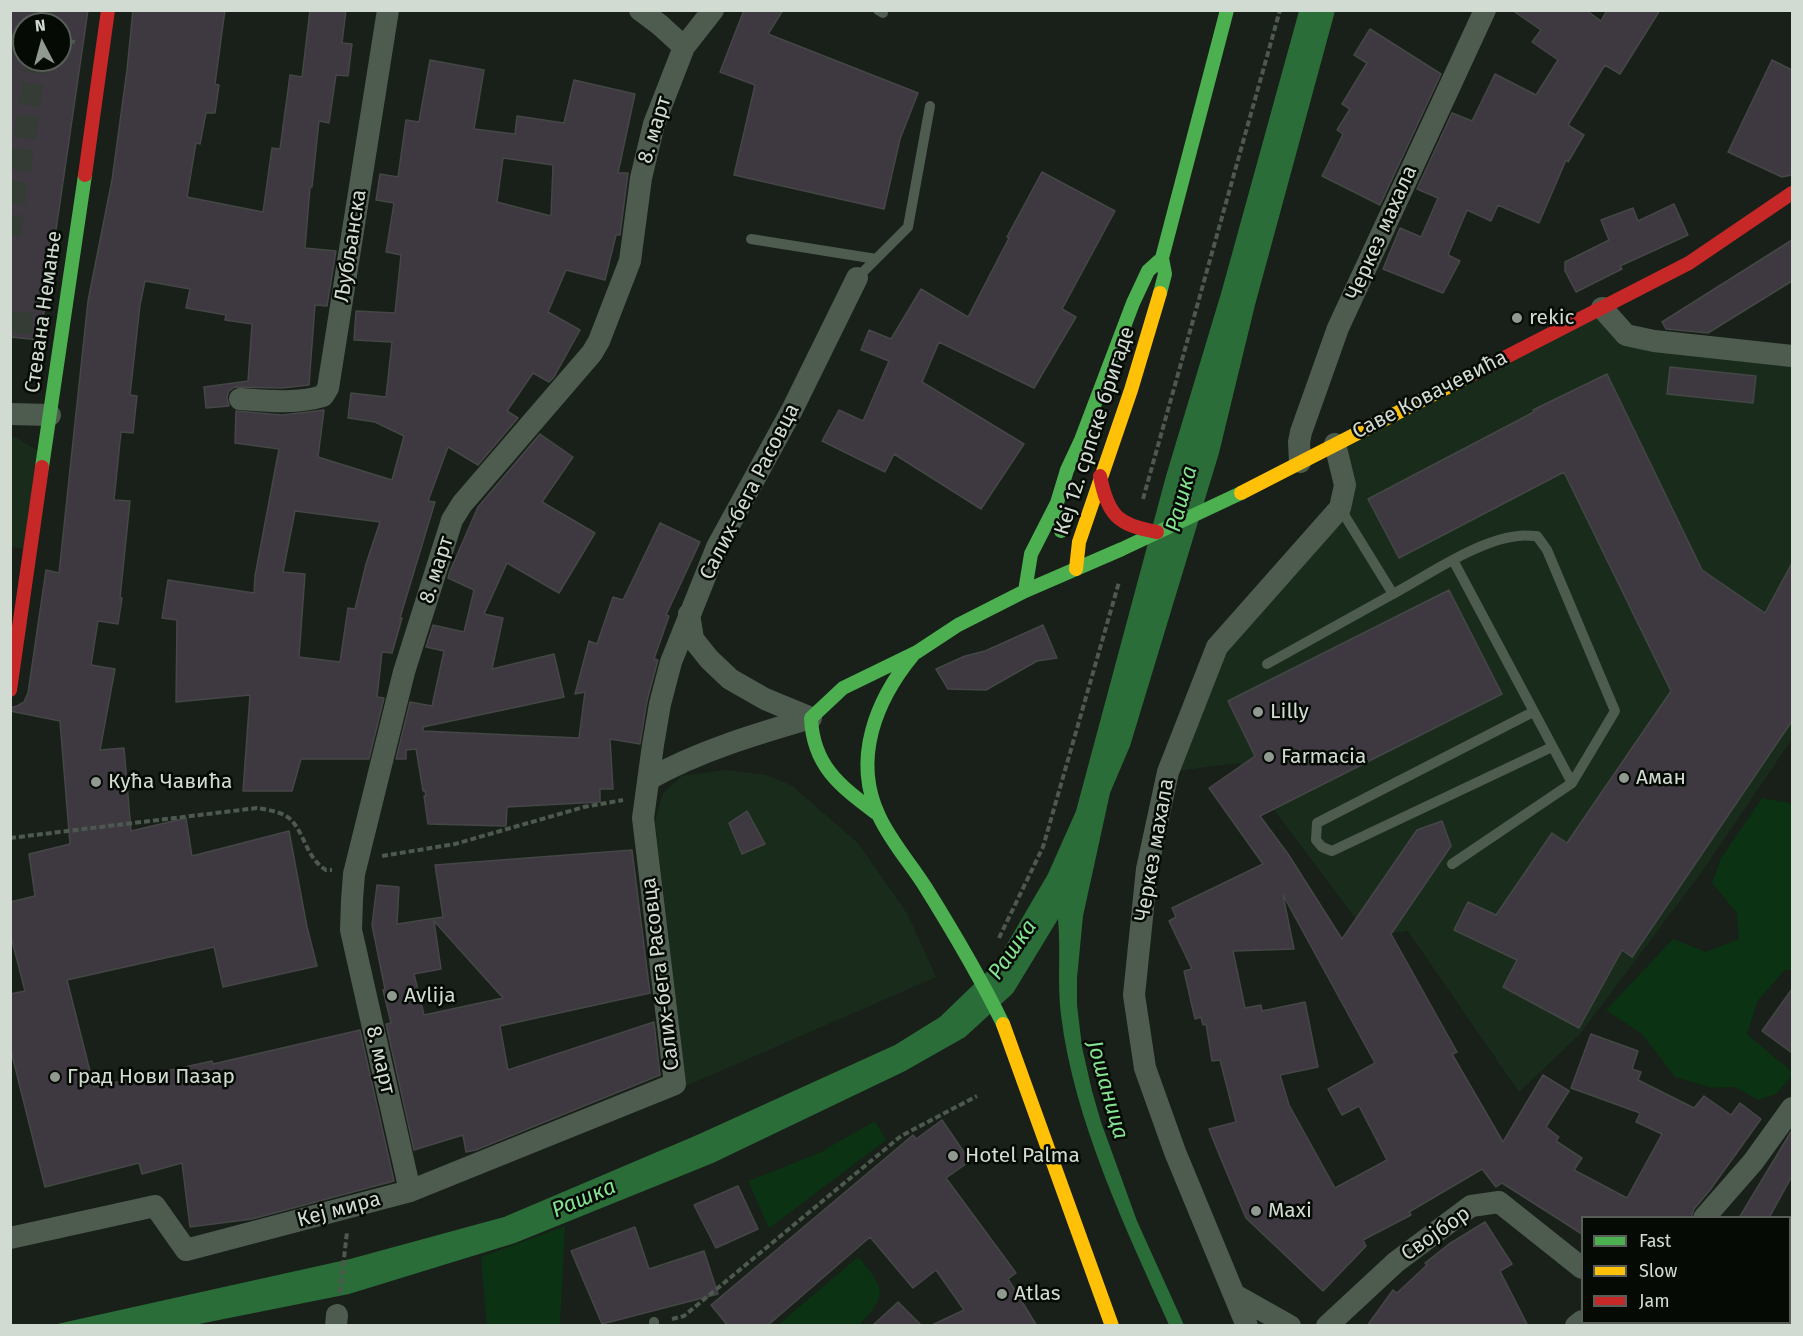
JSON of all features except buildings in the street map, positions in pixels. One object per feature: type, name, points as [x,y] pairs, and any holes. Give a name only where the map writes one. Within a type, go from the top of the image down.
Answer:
[{"type":"main road","name":"Стевана Немање","points":[[10,690],[50,415],[54,325],[108,10]]},
{"type":"main road","name":"Кеј 12. српске бригаде","points":[[1076,569],[1078,542],[1131,390],[1154,315],[1165,274],[1162,258],[1227,10]]},
{"type":"main road","name":"Саве Ковачевића","points":[[917,652],[958,625],[1025,591],[1122,549],[1259,484],[1602,308],[1698,257],[1761,217],[1792,194]]},
{"type":"main road","name":"Кеј 12. српске бригаде","points":[[1076,569],[1065,545],[1057,503],[1067,470],[1081,440],[1134,303],[1148,271],[1162,258]]},
{"type":"main road","points":[[1100,476],[1109,510],[1124,524],[1136,529],[1157,532]]},
{"type":"main road","points":[[1025,591],[1031,554],[1057,503]]},
{"type":"main road","points":[[876,813],[833,779],[820,760],[811,734],[812,718],[843,688],[917,652]]},
{"type":"main road","points":[[917,652],[899,671],[886,691],[871,729],[867,769],[868,786],[876,813],[964,951],[1004,1029],[1112,1326]]},
{"type":"street","name":"Љубљанска","points":[[240,399],[311,400],[324,396],[328,388],[388,10]]},
{"type":"street","points":[[640,10],[684,47]]},
{"type":"street","name":"8. март","points":[[410,1191],[351,930],[351,900],[358,860],[405,672],[453,520],[462,504],[592,353],[599,341],[630,261],[641,178],[654,124],[684,47],[713,10]]},
{"type":"street","name":"Черкез махала","points":[[1300,462],[1301,432],[1338,328],[1485,10]]},
{"type":"street","name":"Салих-бега Расовца","points":[[675,1084],[643,818],[660,704],[671,662],[717,547],[792,410],[857,278]]},
{"type":"street","points":[[1602,308],[1626,335],[1654,341],[1792,356]]},
{"type":"street","points":[[10,414],[50,415]]},
{"type":"street","points":[[1335,444],[1345,485],[1340,508]]},
{"type":"street","name":"Черкез махала","points":[[1247,1326],[1175,1152],[1144,1068],[1134,995],[1147,869],[1168,772],[1217,647],[1340,508]]},
{"type":"street","points":[[689,614],[693,639],[709,659],[730,679],[765,699],[812,718]]},
{"type":"street","points":[[647,788],[664,771],[740,739],[812,718]]},
{"type":"street","name":"Кеј мира","points":[[10,1238],[155,1206],[186,1250],[410,1191],[675,1084]]},
{"type":"street","points":[[1706,1216],[1753,1162],[1792,1108]]},
{"type":"street","name":"Својбор","points":[[1328,1326],[1396,1262],[1471,1206],[1499,1202],[1581,1267]]},
{"type":"street","points":[[1235,1295],[1290,1326]]},
{"type":"lane","name":"Салих-бега Расовца","points":[[857,278],[908,227],[930,106]]},
{"type":"lane","points":[[751,239],[876,259]]},
{"type":"lane","points":[[1340,508],[1394,594]]},
{"type":"lane","points":[[1267,664],[1485,545],[1517,536],[1537,536],[1547,550],[1615,711],[1572,783],[1452,864]]},
{"type":"lane","points":[[1454,560],[1572,783]]},
{"type":"lane","points":[[1533,712],[1317,823],[1316,840],[1322,847],[1332,851],[1552,747]]},
{"type":"path","points":[[1142,502],[1280,10]]},
{"type":"path","points":[[999,938],[1043,847],[1122,571]]},
{"type":"path","points":[[10,838],[257,808],[274,810],[292,821],[312,858],[326,870],[333,870],[358,860],[454,844],[647,788]]},
{"type":"path","points":[[654,1324],[684,1316],[901,1136],[977,1096]]},
{"type":"path","points":[[337,1320],[348,1227]]},
{"type":"shaded area","points":[[1602,308],[1626,335],[1792,356],[1792,739],[1701,873],[1580,1034],[1519,1092],[1408,931],[1369,936],[1239,763],[1168,772],[1217,647],[1340,508],[1335,444]]},
{"type":"shaded area","points":[[10,436],[16,437],[41,453],[25,549],[11,547]]},
{"type":"shaded area","points":[[726,770],[766,775],[791,785],[858,843],[908,915],[936,977],[686,1086],[655,821],[663,793],[682,776]]},
{"type":"shaded area","points":[[1762,798],[1790,803],[1792,807],[1792,970],[1785,970],[1758,1000],[1747,1034],[1792,1072],[1792,1076],[1776,1094],[1758,1100],[1735,1087],[1712,1088],[1675,1077],[1642,1034],[1606,1010],[1673,939],[1706,952],[1739,939],[1737,913],[1712,883],[1720,860]]},
{"type":"shaded area","points":[[875,1121],[886,1140],[769,1228],[748,1181],[819,1153]]},
{"type":"shaded area","points":[[565,1226],[560,1325],[487,1325],[481,1257]]},
{"type":"shaded area","points":[[858,1257],[874,1277],[880,1292],[875,1306],[859,1325],[778,1325]]},
{"type":"water","name":"Рашка","points":[[1299,11],[1335,11],[1255,305],[1219,453],[1130,746],[1110,793],[1083,916],[1077,978],[1077,1005],[1082,1047],[1101,1122],[1137,1221],[1184,1325],[1169,1325],[1119,1213],[1077,1095],[1061,1015],[1058,919],[1013,993],[965,1037],[905,1071],[713,1163],[515,1243],[349,1294],[194,1325],[48,1326],[350,1259],[504,1217],[697,1135],[895,1045],[940,1017],[996,963],[1048,874],[1076,811],[1166,476],[1222,290]]},
{"type":"tunnel","points":[[10,236],[34,72]]},
{"type":"tunnel","points":[[10,322],[43,324]]},
{"type":"traffic: fast","points":[[1160,293],[1165,274],[1162,258],[1227,10]]},
{"type":"traffic: fast","points":[[42,467],[85,175]]},
{"type":"traffic: fast","points":[[1061,531],[1057,503],[1067,470],[1081,440],[1133,303],[1148,271],[1159,261]]},
{"type":"traffic: fast","points":[[876,813],[851,794],[831,773],[823,762],[813,735],[811,718],[843,688],[917,652],[958,625],[1025,591],[1122,549],[1241,493]]},
{"type":"traffic: fast","points":[[1025,591],[1031,554],[1057,503]]},
{"type":"traffic: fast","points":[[913,655],[888,691],[872,731],[868,752],[871,795],[884,826],[947,922],[1003,1024]]},
{"type":"traffic: slow","points":[[1076,569],[1079,542],[1131,390],[1160,293]]},
{"type":"traffic: slow","points":[[1241,493],[1469,376]]},
{"type":"traffic: slow","points":[[1003,1024],[1112,1326]]},
{"type":"traffic: jam","points":[[85,175],[108,10]]},
{"type":"traffic: jam","points":[[1469,376],[1689,263],[1792,193]]},
{"type":"traffic: jam","points":[[10,690],[42,467]]},
{"type":"traffic: jam","points":[[1100,476],[1107,500],[1116,516],[1132,526],[1157,532]]},
{"type":"place","name":"rekic","points":[[1517,318]]},
{"type":"place","name":"Lilly","points":[[1258,712]]},
{"type":"place","name":"Farmacia","points":[[1269,757]]},
{"type":"place","name":"Аман","points":[[1624,778]]},
{"type":"place","name":"Кућа Чавића","points":[[96,782]]},
{"type":"place","name":"Avlija","points":[[392,996]]},
{"type":"place","name":"Град Нови Пазар","points":[[55,1077]]},
{"type":"place","name":"Hotel Palma","points":[[953,1156]]},
{"type":"place","name":"Maxi","points":[[1256,1211]]},
{"type":"place","name":"Atlas","points":[[1002,1294]]},
{"type":"water label","name":"Јошаница","points":[[1107,1090]]}]
